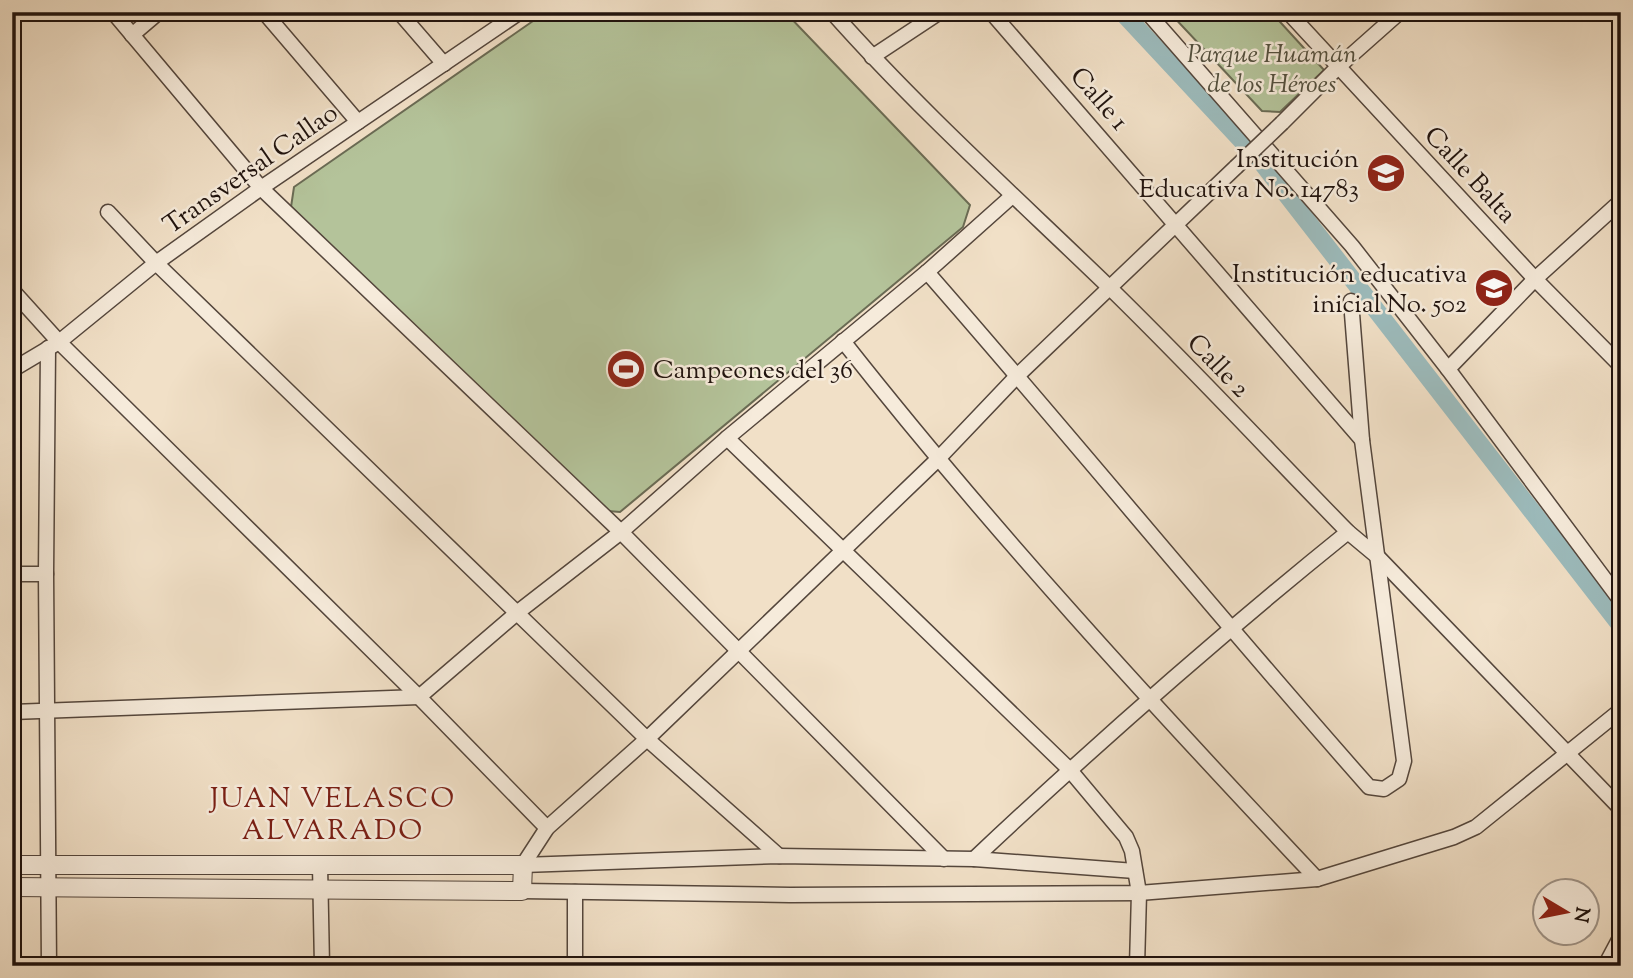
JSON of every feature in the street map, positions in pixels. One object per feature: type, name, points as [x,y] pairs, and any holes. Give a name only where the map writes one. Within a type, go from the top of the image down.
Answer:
[{"type":"street","points":[[113,12],[261,188],[621,532],[944,859]]},
{"type":"street","points":[[132,35],[159,12]]},
{"type":"street","points":[[264,12],[358,122]]},
{"type":"street","points":[[399,12],[444,64]]},
{"type":"street","name":"Transversal Callao","points":[[12,370],[53,345],[156,263],[261,188],[520,12]]},
{"type":"street","name":"Calle 2","points":[[832,12],[872,57],[1011,197],[1111,289],[1348,532],[1378,557],[1621,809]]},
{"type":"street","points":[[872,57],[940,12]]},
{"type":"street","name":"Calle 1","points":[[991,12],[1179,225],[1362,440]]},
{"type":"street","points":[[1147,12],[1352,246],[1448,369],[1621,601]]},
{"type":"street","name":"Calle Balta","points":[[1288,12],[1535,279],[1621,366]]},
{"type":"street","points":[[522,891],[523,864],[547,828],[647,739],[937,460],[1017,376],[1179,225],[1338,67],[1400,12]]},
{"type":"street","points":[[12,712],[419,697],[518,612],[621,532],[727,438],[927,272],[1011,197]]},
{"type":"street","points":[[1448,369],[1535,279],[1621,201]]},
{"type":"street","points":[[108,212],[156,263],[647,739],[779,856]]},
{"type":"street","points":[[927,272],[1228,628],[1369,787],[1384,789],[1399,779],[1404,761],[1362,440],[1351,301]]},
{"type":"street","points":[[12,290],[53,345],[419,697],[547,828]]},
{"type":"street","points":[[843,341],[937,460],[1148,699],[1317,879]]},
{"type":"street","points":[[49,966],[46,574],[53,345]]},
{"type":"street","points":[[727,438],[1069,769],[1126,837],[1132,851],[1139,893],[1137,966]]},
{"type":"street","points":[[974,859],[1069,769],[1228,628],[1348,532]]},
{"type":"street","points":[[12,574],[46,574]]},
{"type":"street","points":[[12,887],[790,895],[1139,893],[1317,879],[1454,837],[1476,827],[1621,710]]},
{"type":"street","points":[[12,865],[523,864],[779,856],[974,859],[1135,871]]},
{"type":"street","points":[[320,865],[322,966]]},
{"type":"street","points":[[575,891],[575,966]]},
{"type":"street","points":[[1605,966],[1621,936]]},
{"type":"green space","name":"Campeones del 36","points":[[546,12],[785,12],[970,205],[963,227],[620,512],[608,511],[291,207],[294,187]]},
{"type":"green space","name":"Parque Huamán de los Héroes","points":[[1169,12],[1271,12],[1324,70],[1280,112],[1262,111]]},
{"type":"waterway","points":[[1122,12],[1259,159],[1621,626]]},
{"type":"place","name":"Institución Educativa No. 14783","points":[[1386,173]]},
{"type":"place","name":"Institución educativa inicial No. 502","points":[[1494,288]]},
{"type":"place","name":"Campeones del 36","points":[[626,369]]},
{"type":"district","name":"JUAN VELASCO ALVARADO","points":[[333,813]]}]
